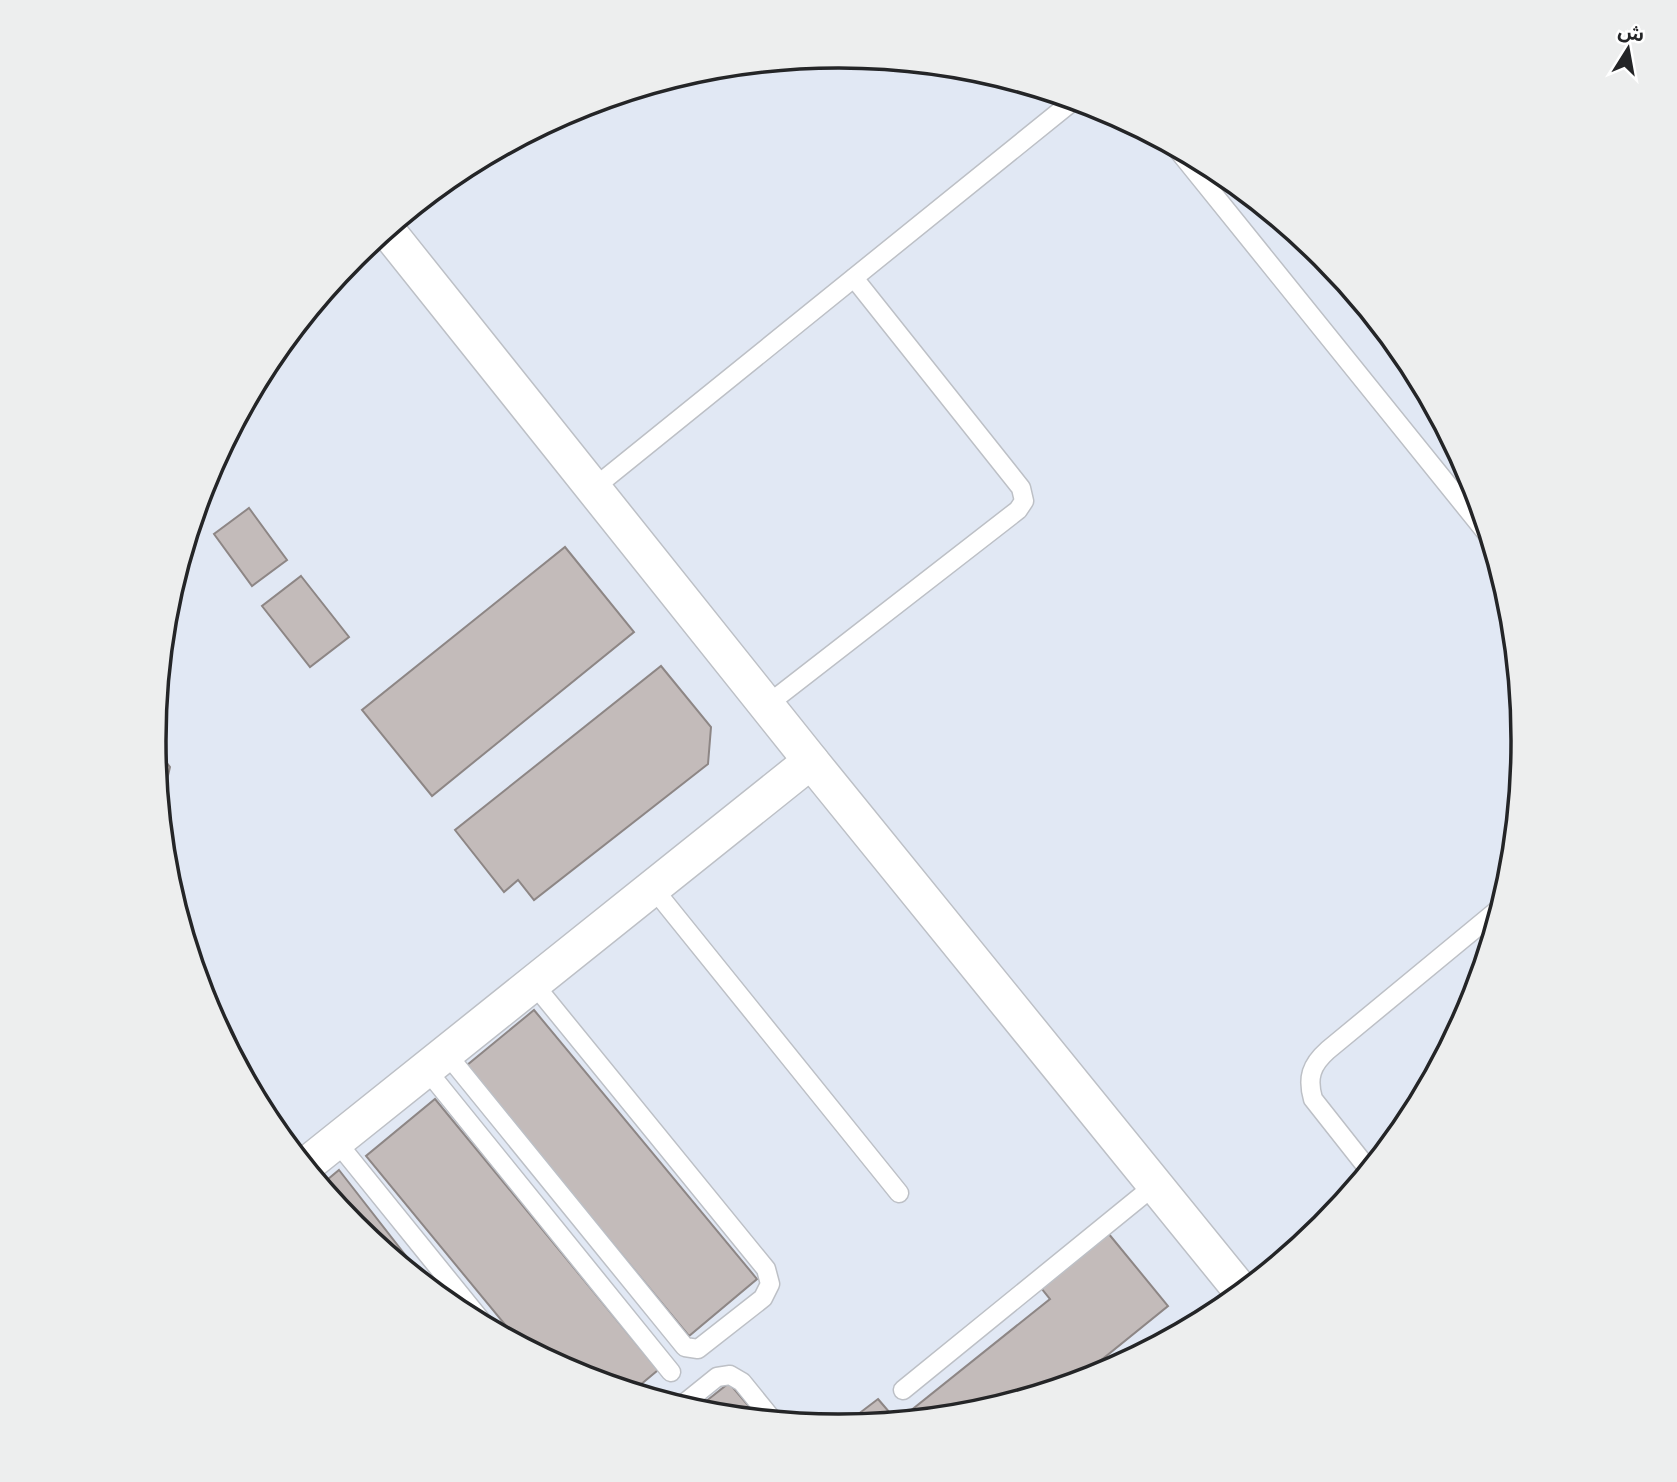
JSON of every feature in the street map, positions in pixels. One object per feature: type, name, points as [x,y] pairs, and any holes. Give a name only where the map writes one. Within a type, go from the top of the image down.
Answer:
[{"type":"street","points":[[393,237],[595,486],[811,761],[1236,1283]]},
{"type":"street","points":[[312,1160],[811,761]]},
{"type":"lane","points":[[595,486],[1065,108]]},
{"type":"lane","points":[[1194,171],[1472,515]]},
{"type":"lane","points":[[767,705],[1018,510],[1024,501],[1021,488],[854,278]]},
{"type":"lane","points":[[653,888],[899,1193]]},
{"type":"lane","points":[[1363,1162],[1313,1099],[1309,1085],[1310,1072],[1322,1055],[1487,919]]},
{"type":"lane","points":[[436,1061],[685,1347],[698,1349],[763,1298],[770,1284],[765,1269],[533,983]]},
{"type":"lane","points":[[436,1061],[671,1372]]},
{"type":"lane","points":[[336,1141],[464,1299]]},
{"type":"lane","points":[[903,1390],[1155,1185]]},
{"type":"lane","points":[[692,1397],[717,1377],[730,1375],[742,1382],[764,1409]]},
{"type":"shaded area","points":[[838,68],[926,74],[1013,91],[1055,104],[1096,119],[1175,158],[1248,207],[1282,235],[1344,297],[1372,331],[1398,367],[1442,443],[1476,525],[1488,567],[1498,610],[1510,697],[1510,785],[1505,829],[1498,872],[1476,957],[1442,1039],[1421,1077],[1398,1115],[1344,1185],[1282,1247],[1248,1275],[1175,1324],[1136,1344],[1096,1363],[1013,1391],[970,1401],[882,1412],[838,1414],[751,1408],[664,1391],[622,1378],[581,1363],[502,1324],[429,1275],[395,1247],[333,1185],[305,1151],[279,1115],[235,1039],[201,957],[189,915],[179,872],[167,785],[167,697],[172,653],[179,610],[201,525],[235,443],[256,405],[279,367],[333,297],[395,235],[429,207],[502,158],[541,138],[581,119],[664,91],[707,81],[795,70]]},
{"type":"building","points":[[249,508],[287,560],[252,586],[214,534]]},
{"type":"building","points":[[565,547],[634,632],[432,796],[362,710]]},
{"type":"building","points":[[301,576],[349,637],[310,667],[262,606]]},
{"type":"building","points":[[661,666],[711,727],[708,764],[534,900],[518,880],[504,892],[455,830]]},
{"type":"building","points":[[534,1010],[757,1279],[689,1336],[466,1066]]},
{"type":"building","points":[[435,1099],[658,1370],[641,1384],[581,1363],[506,1326],[366,1156]]},
{"type":"building","points":[[339,1170],[406,1256],[363,1217],[328,1179]]},
{"type":"building","points":[[1108,1233],[1168,1306],[1096,1363],[1013,1391],[970,1401],[912,1409],[1050,1299],[1041,1288]]},
{"type":"building","points":[[729,1383],[750,1408],[707,1401]]},
{"type":"building","points":[[878,1399],[889,1411],[882,1412],[860,1413]]}]
